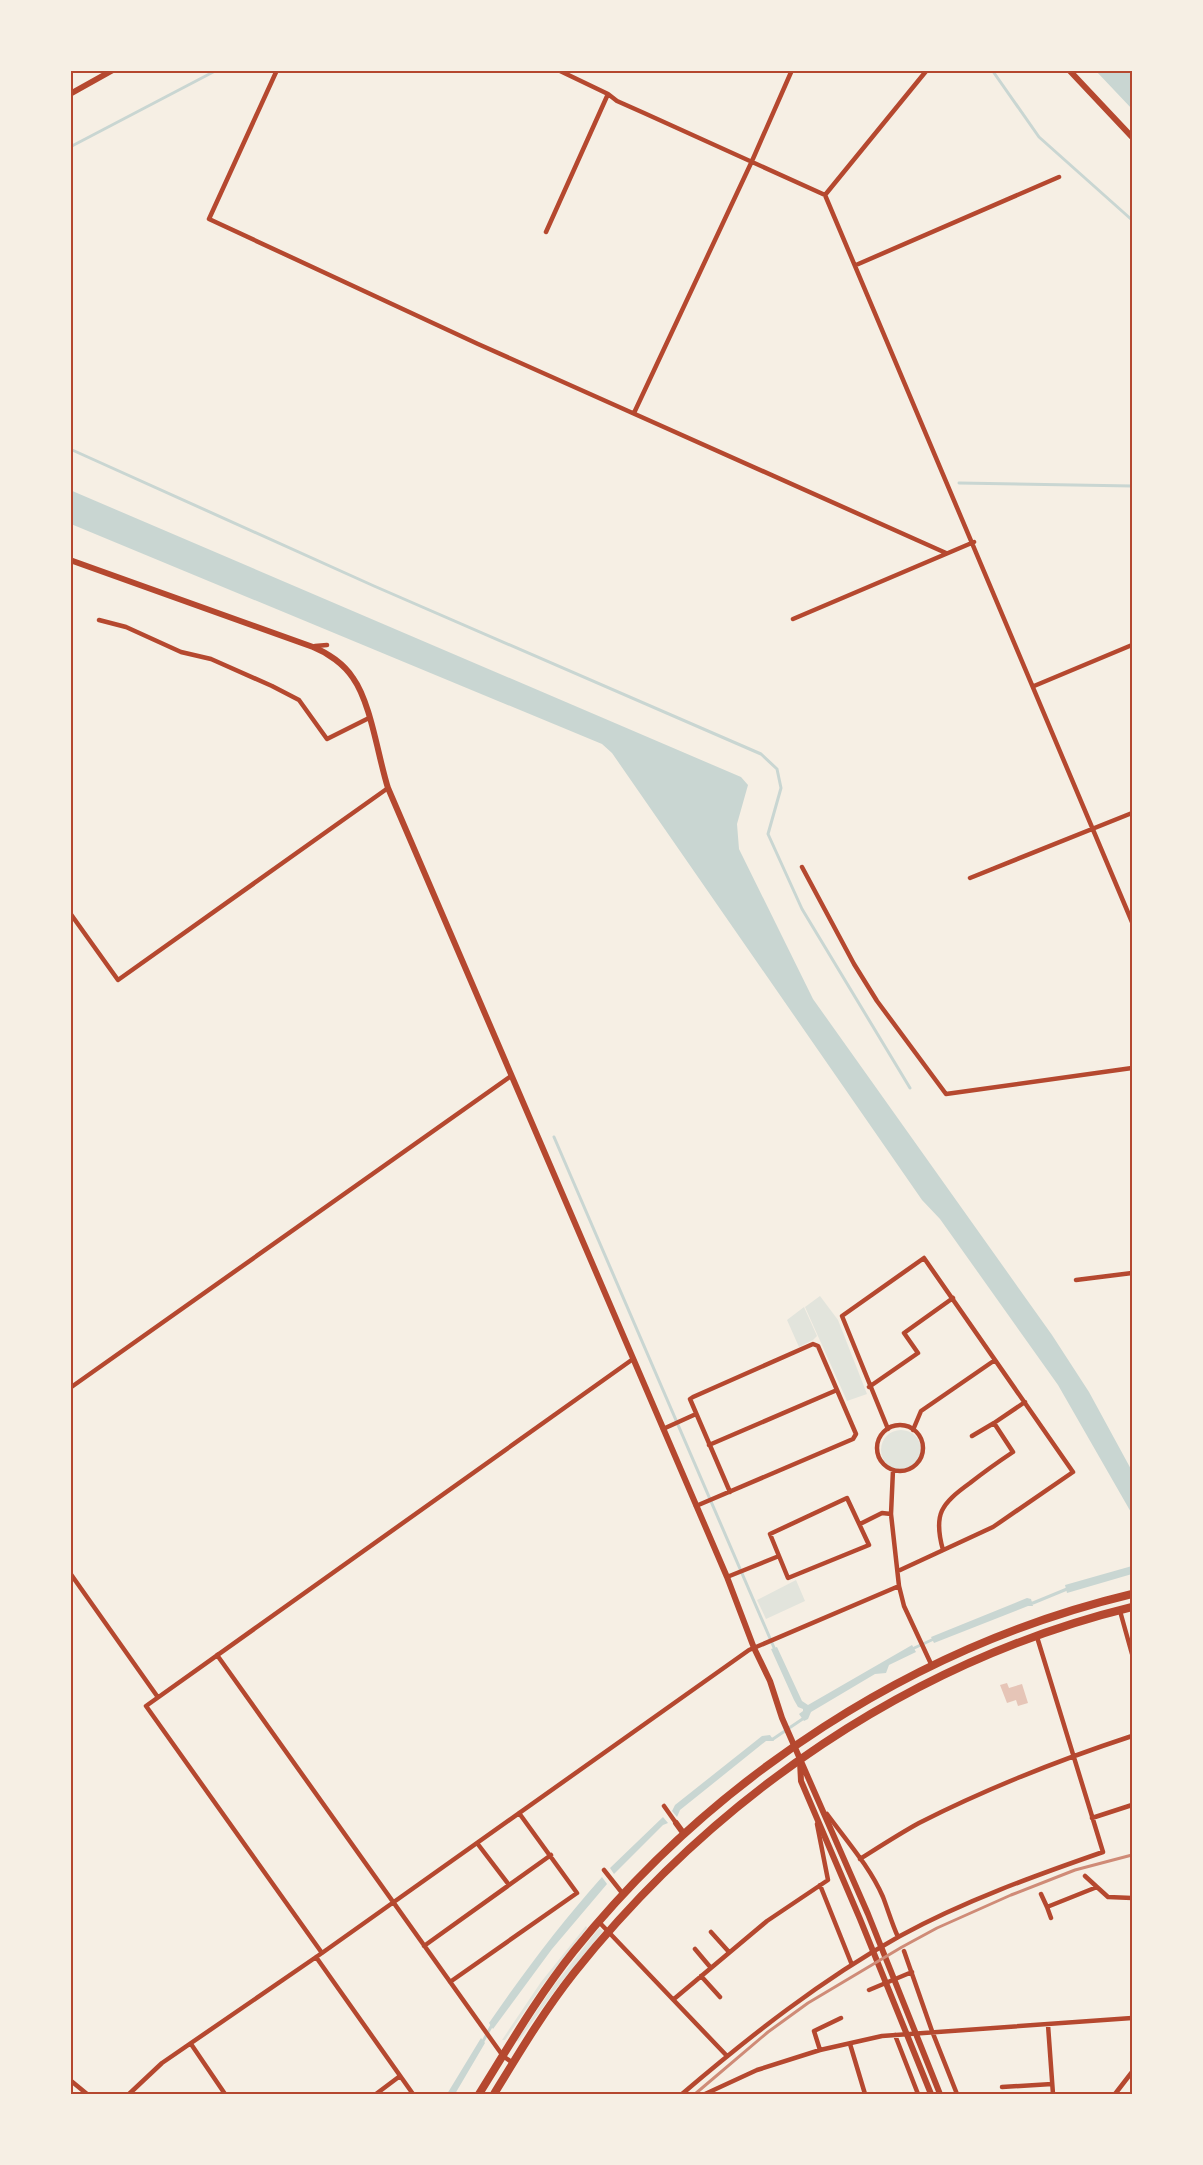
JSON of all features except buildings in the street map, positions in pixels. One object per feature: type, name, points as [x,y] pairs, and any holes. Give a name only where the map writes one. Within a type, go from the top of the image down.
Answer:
[{"type":"highway","points":[[479,2094],[546,1988],[599,1922],[623,1894],[684,1834],[738,1787],[794,1746],[856,1707],[932,1666],[1007,1633],[1095,1603],[1132,1594]]},
{"type":"highway","points":[[494,2094],[534,2029],[572,1975],[609,1931],[692,1845],[737,1806],[800,1759],[851,1725],[919,1687],[1036,1637],[1132,1607]]},
{"type":"street","points":[[70,94],[113,70]]},
{"type":"street","points":[[278,70],[209,219],[478,344],[946,553]]},
{"type":"street","points":[[558,70],[608,94],[617,101],[825,195],[974,542],[1132,922]]},
{"type":"street","points":[[634,413],[792,70]]},
{"type":"street","points":[[825,195],[927,70]]},
{"type":"street","points":[[1070,70],[1132,137]]},
{"type":"street","points":[[546,232],[608,94]]},
{"type":"street","points":[[856,265],[1059,177]]},
{"type":"street","points":[[793,619],[974,542]]},
{"type":"street","points":[[70,560],[324,651],[344,667],[354,679],[369,718],[388,788],[727,1577],[754,1648],[770,1681],[782,1719],[825,1812],[868,1914],[940,2094]]},
{"type":"street","points":[[99,620],[126,627],[182,652],[211,659],[299,700],[327,739],[369,718]]},
{"type":"street","points":[[313,647],[327,645]]},
{"type":"street","points":[[1034,686],[1132,645]]},
{"type":"street","points":[[70,913],[118,980],[388,788]]},
{"type":"street","points":[[970,878],[1132,813]]},
{"type":"street","points":[[802,867],[854,964],[877,1001],[946,1094],[1132,1068]]},
{"type":"street","points":[[70,1388],[511,1076]]},
{"type":"street","points":[[888,1429],[842,1316],[924,1258],[1073,1472],[993,1527],[898,1571]]},
{"type":"street","points":[[1076,1280],[1132,1273]]},
{"type":"street","points":[[869,1387],[918,1353],[904,1333],[953,1298]]},
{"type":"street","points":[[696,1506],[730,1492],[853,1439],[856,1434],[818,1346],[813,1344],[690,1399],[730,1492]]},
{"type":"street","points":[[322,1953],[146,1706],[633,1359]]},
{"type":"street","points":[[913,1430],[921,1411],[995,1360]]},
{"type":"street","points":[[709,1445],[837,1390]]},
{"type":"street","points":[[972,1436],[1025,1402]]},
{"type":"street","points":[[663,1429],[696,1414]]},
{"type":"street","points":[[943,1550],[939,1534],[941,1510],[950,1498],[1013,1452],[994,1422]]},
{"type":"street","points":[[903,1426],[913,1430],[921,1438],[923,1446],[920,1461],[908,1470],[893,1470],[881,1462],[878,1455],[879,1440],[888,1429],[903,1426]]},
{"type":"street","points":[[893,1470],[891,1514],[899,1586],[904,1606],[932,1666]]},
{"type":"street","points":[[847,1498],[869,1545],[788,1578],[779,1557],[770,1534],[847,1498]]},
{"type":"street","points":[[860,1524],[882,1513],[891,1514]]},
{"type":"street","points":[[727,1577],[779,1557]]},
{"type":"street","points":[[70,1573],[157,1696]]},
{"type":"street","points":[[129,2094],[162,2063],[322,1953],[749,1650],[899,1586]]},
{"type":"street","points":[[1119,1610],[1132,1654]]},
{"type":"street","points":[[682,2094],[782,2013],[898,1937],[962,1905],[1102,1852],[1036,1637]]},
{"type":"street","points":[[217,1655],[502,2056],[513,2063]]},
{"type":"street","points":[[860,1859],[918,1824],[1013,1779],[1072,1755],[1132,1736]]},
{"type":"street","points":[[800,1759],[801,1781],[931,2094]]},
{"type":"street","points":[[1092,1818],[1132,1805]]},
{"type":"street","points":[[664,1806],[684,1834]]},
{"type":"street","points":[[825,1812],[860,1859],[883,1898],[898,1937]]},
{"type":"street","points":[[450,1982],[577,1893],[519,1813]]},
{"type":"street","points":[[674,1999],[766,1921],[828,1880],[816,1816]]},
{"type":"street","points":[[477,1843],[509,1886]]},
{"type":"street","points":[[424,1946],[551,1855]]},
{"type":"street","points":[[604,1870],[623,1894]]},
{"type":"street","points":[[1085,1876],[1108,1897],[1132,1898]]},
{"type":"street","points":[[820,1885],[852,1965]]},
{"type":"street","points":[[1047,1906],[1097,1887]]},
{"type":"street","points":[[1041,1894],[1051,1918]]},
{"type":"street","points":[[599,1922],[727,2056]]},
{"type":"street","points":[[711,1932],[729,1952]]},
{"type":"street","points":[[694,1949],[711,1968]]},
{"type":"street","points":[[904,1951],[957,2094]]},
{"type":"street","points":[[316,1957],[413,2094]]},
{"type":"street","points":[[869,1990],[912,1972]]},
{"type":"street","points":[[701,1976],[720,1997]]},
{"type":"street","points":[[820,2050],[814,2031],[841,2018]]},
{"type":"street","points":[[705,2094],[757,2070],[820,2050],[882,2036],[1048,2025],[1093,2019],[1132,2018]]},
{"type":"street","points":[[1048,2025],[1053,2094]]},
{"type":"street","points":[[895,2035],[918,2094]]},
{"type":"street","points":[[191,2044],[225,2094]]},
{"type":"street","points":[[850,2044],[865,2094]]},
{"type":"street","points":[[1115,2094],[1132,2072]]},
{"type":"street","points":[[376,2094],[400,2076]]},
{"type":"street","points":[[70,2080],[87,2094]]},
{"type":"street","points":[[1002,2087],[1052,2084]]},
{"type":"shaded area","points":[[1096,71],[1132,71],[1132,109]]},
{"type":"shaded area","points":[[70,490],[741,777],[748,785],[737,824],[739,849],[813,999],[1052,1335],[1089,1392],[1132,1471],[1132,1514],[1058,1385],[940,1219],[922,1200],[612,753],[602,744],[71,524]]},
{"type":"shaded area","points":[[820,1296],[838,1320],[867,1394],[847,1401],[805,1307]]},
{"type":"shaded area","points":[[804,1307],[817,1336],[799,1347],[787,1320]]},
{"type":"shaded area","points":[[901,1430],[915,1436],[921,1450],[915,1464],[901,1470],[887,1464],[881,1450],[887,1436]]},
{"type":"shaded area","points":[[1132,1566],[1132,1574],[1067,1593],[1065,1585]]},
{"type":"shaded area","points":[[796,1580],[805,1601],[766,1619],[757,1600]]},
{"type":"shaded area","points":[[1027,1598],[1031,1599],[1033,1606],[934,1643],[931,1637]]},
{"type":"shaded area","points":[[912,1645],[916,1652],[889,1665],[886,1673],[875,1674],[811,1712],[808,1719],[804,1721],[799,1714],[803,1709],[798,1707],[794,1700],[771,1649],[777,1647],[802,1701],[808,1705]]},
{"type":"shaded area","points":[[770,1735],[774,1741],[766,1741],[680,1810],[677,1817],[672,1811],[675,1805],[762,1736]]},
{"type":"shaded area","points":[[663,1817],[668,1823],[663,1825],[614,1874],[610,1868]]},
{"type":"shaded area","points":[[602,1877],[607,1884],[552,1949],[493,2029],[489,2023],[516,1985],[557,1930]]},
{"type":"shaded area","points":[[586,1926],[587,1928],[544,1983],[505,2040],[502,2040],[541,1982]]},
{"type":"shaded area","points":[[599,1928],[603,1931],[559,1985],[518,2042],[517,2040],[555,1984]]},
{"type":"shaded area","points":[[481,2038],[485,2043],[455,2094],[447,2094]]},
{"type":"waterway","points":[[70,147],[217,70]]},
{"type":"waterway","points":[[992,70],[1039,137],[1132,220]]},
{"type":"waterway","points":[[70,449],[374,586],[761,754],[777,769],[781,788],[768,834],[802,909],[910,1088]]},
{"type":"waterway","points":[[959,483],[1132,486]]},
{"type":"waterway","points":[[554,1137],[775,1650]]},
{"type":"waterway","points":[[1029,1603],[1067,1589]]},
{"type":"waterway","points":[[912,1649],[936,1638]]},
{"type":"waterway","points":[[769,1739],[773,1739],[804,1718]]},
{"type":"waterway","points":[[482,2043],[492,2025]]},
{"type":"railway","points":[[695,2094],[768,2032],[808,2003],[902,1947],[937,1928],[1011,1895],[1075,1870],[1132,1855]]}]
